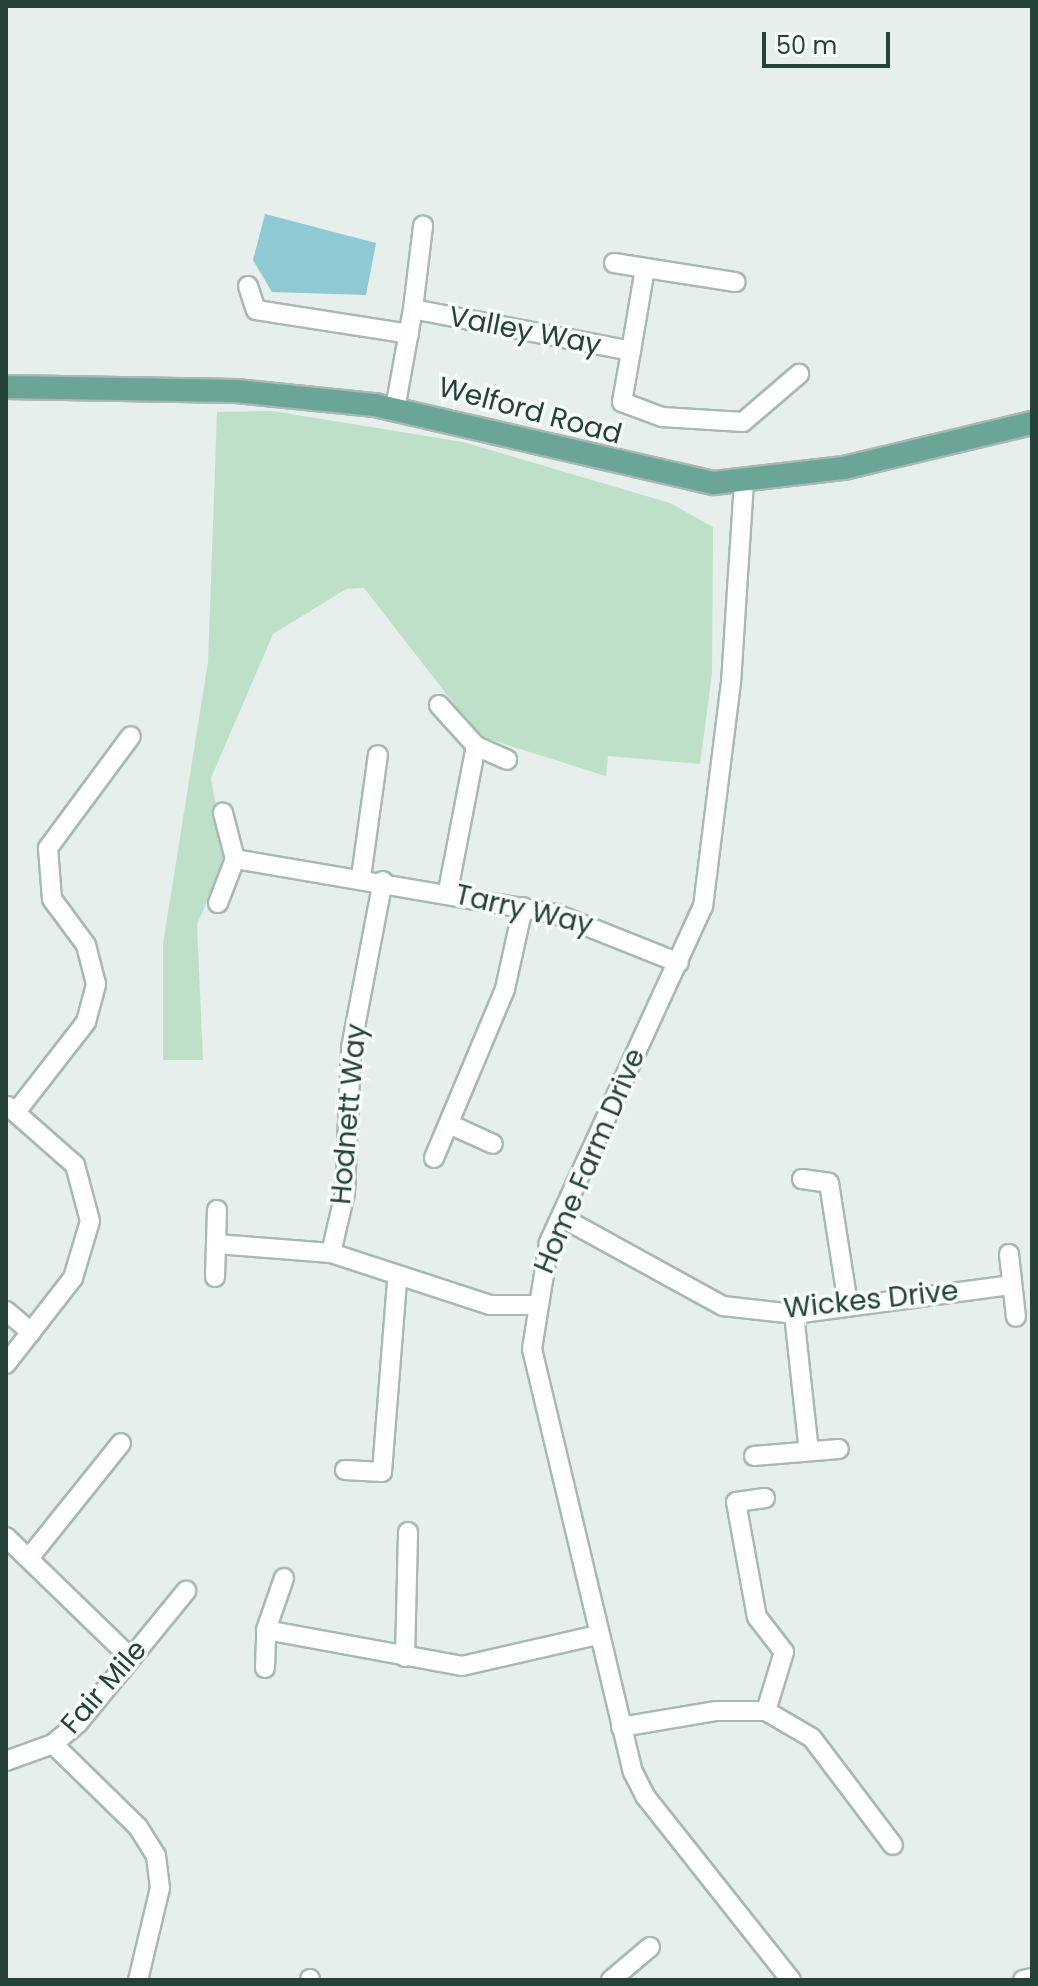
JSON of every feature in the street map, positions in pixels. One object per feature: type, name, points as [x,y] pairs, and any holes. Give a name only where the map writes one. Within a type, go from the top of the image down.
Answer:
[{"type":"main road","name":"Welford Road","points":[[6,387],[236,391],[395,409],[682,480],[744,482],[844,468],[1032,423]]},
{"type":"street","points":[[413,309],[423,226]]},
{"type":"street","points":[[614,263],[736,282]]},
{"type":"street","points":[[631,351],[645,268]]},
{"type":"street","points":[[248,286],[256,310],[409,334]]},
{"type":"street","name":"Valley Way","points":[[395,409],[413,309],[631,351],[622,402],[726,427],[761,411],[799,374]]},
{"type":"street","name":"Home Farm Drive","points":[[744,482],[716,826],[703,906],[561,1217],[534,1305],[540,1398],[621,1727],[645,1796],[791,1980]]},
{"type":"street","points":[[439,705],[476,746],[507,760]]},
{"type":"street","points":[[6,1364],[81,1264],[90,1221],[75,1165],[11,1108],[86,1022],[96,984],[86,945],[52,899],[48,848],[131,736]]},
{"type":"street","points":[[448,891],[476,746]]},
{"type":"street","points":[[361,877],[378,755]]},
{"type":"street","points":[[218,903],[235,859],[223,813]]},
{"type":"street","name":"Tarry Way","points":[[235,859],[448,891],[523,907],[608,930],[679,963]]},
{"type":"street","name":"Hodnett Way","points":[[331,1253],[345,1193],[351,1048],[383,881]]},
{"type":"street","points":[[434,1158],[505,989],[523,907]]},
{"type":"street","points":[[449,1124],[493,1144]]},
{"type":"street","points":[[802,1179],[829,1183],[848,1304]]},
{"type":"street","points":[[215,1277],[217,1210]]},
{"type":"street","name":"Wickes Drive","points":[[561,1217],[723,1306],[794,1314],[848,1304],[1012,1285]]},
{"type":"street","points":[[217,1244],[331,1253],[397,1280],[490,1305],[534,1305]]},
{"type":"street","points":[[1009,1254],[1016,1317]]},
{"type":"street","points":[[345,1470],[382,1472],[397,1280]]},
{"type":"street","points":[[6,1311],[31,1332]]},
{"type":"street","points":[[794,1314],[809,1451]]},
{"type":"street","points":[[29,1558],[121,1443]]},
{"type":"street","points":[[754,1456],[839,1449]]},
{"type":"street","points":[[765,1498],[736,1502],[757,1617],[784,1652],[766,1711]]},
{"type":"street","points":[[405,1657],[408,1532]]},
{"type":"street","points":[[6,1537],[131,1658]]},
{"type":"street","points":[[265,1668],[266,1630],[284,1578]]},
{"type":"street","name":"Fair Mile","points":[[6,1761],[53,1744],[131,1658],[186,1591]]},
{"type":"street","points":[[266,1630],[462,1666],[597,1635]]},
{"type":"street","points":[[621,1727],[717,1711],[766,1711],[812,1738],[893,1845]]},
{"type":"street","points":[[53,1744],[138,1827],[156,1856],[160,1888],[138,1980]]},
{"type":"street","points":[[611,1980],[650,1947]]},
{"type":"street","points":[[1023,1980],[1032,1978]]},
{"type":"green space","points":[[272,411],[463,442],[670,503],[713,527],[712,673],[700,764],[608,756],[606,776],[479,736],[364,588],[346,589],[273,634],[211,778],[225,858],[197,925],[203,1060],[163,1060],[163,944],[208,662],[217,412]]},
{"type":"water","points":[[265,214],[376,243],[366,295],[272,292],[253,260]]}]
